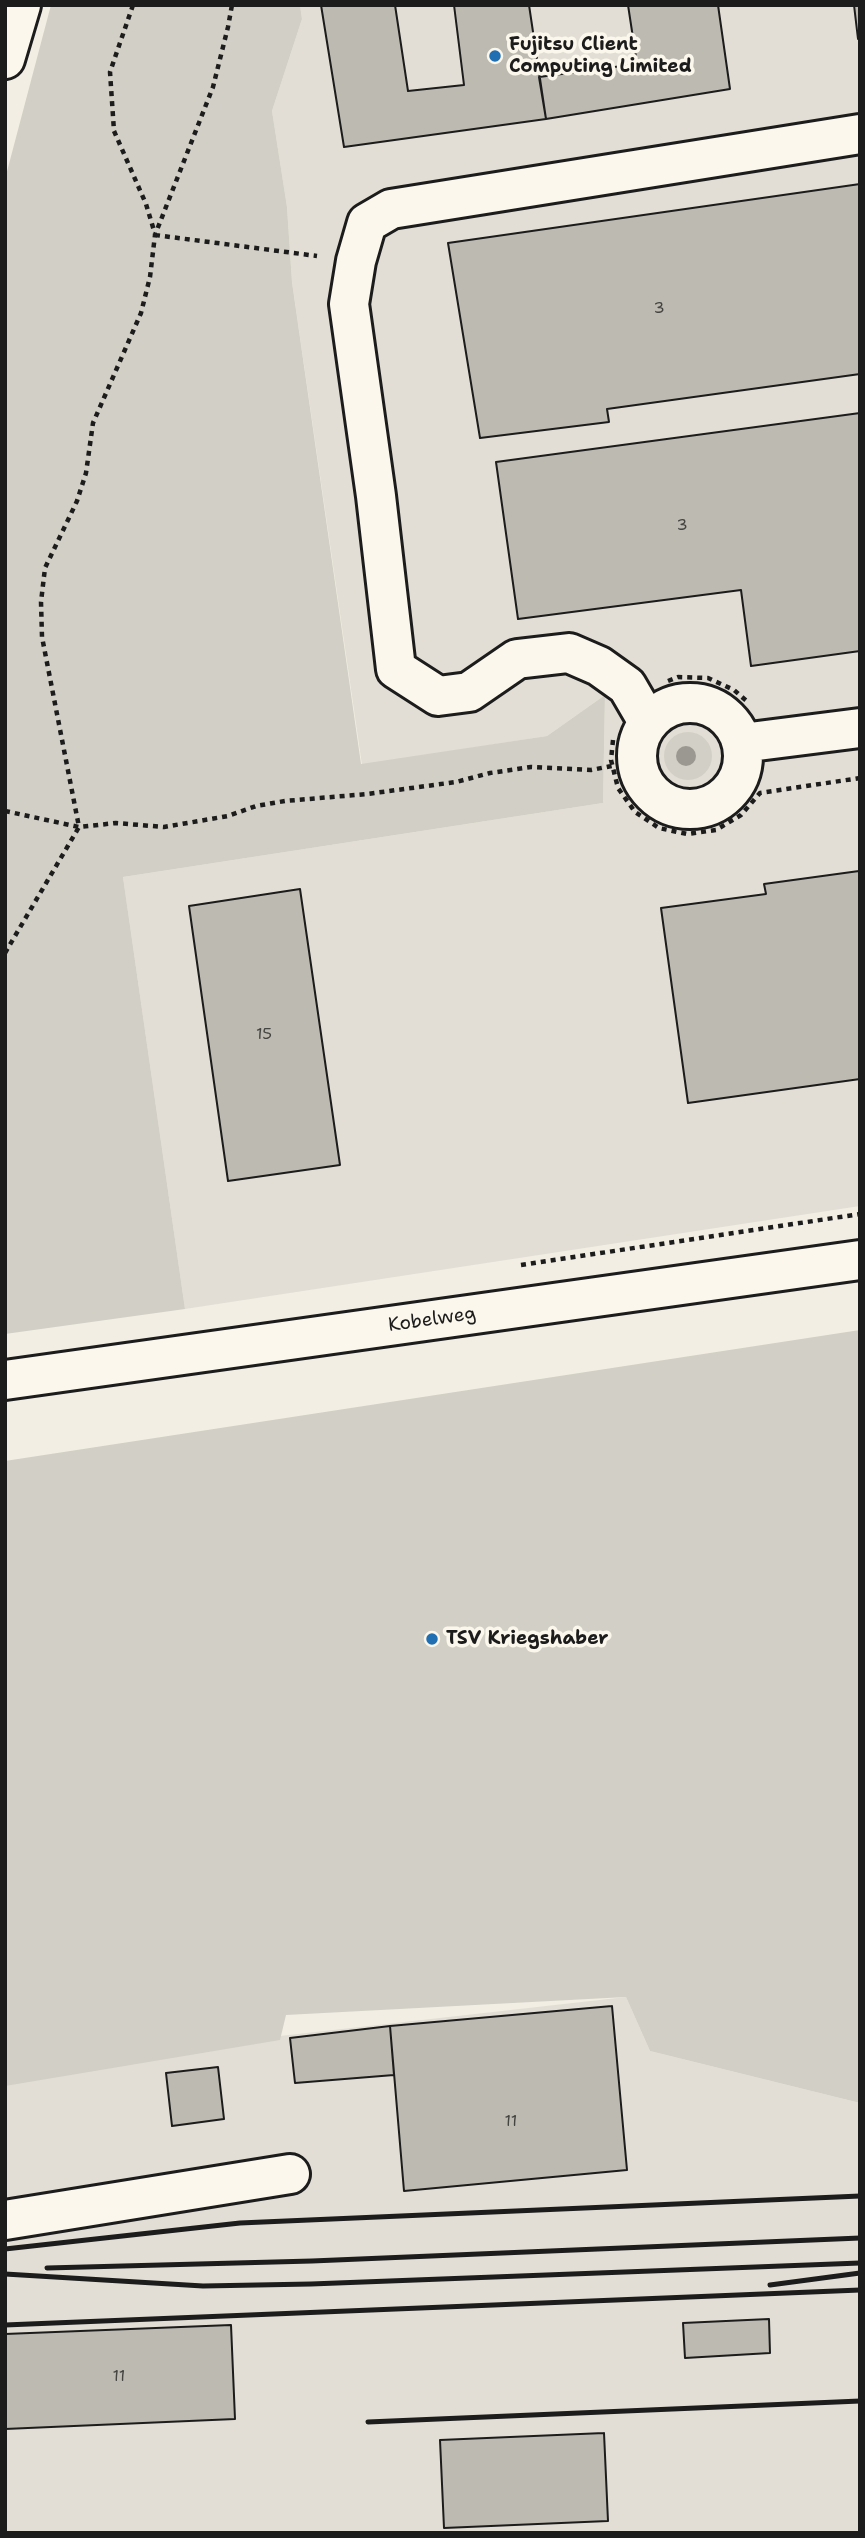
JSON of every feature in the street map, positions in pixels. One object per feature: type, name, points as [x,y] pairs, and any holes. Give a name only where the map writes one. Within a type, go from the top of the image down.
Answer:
[{"type":"main road","points":[[5,60],[21,5]]},
{"type":"main road","points":[[648,722],[626,686],[599,666],[569,653],[517,659],[469,692],[438,696],[396,669],[376,496],[349,304],[366,223],[391,209],[860,134]]},
{"type":"main road","points":[[682,703],[702,704],[720,711],[734,725],[742,743],[743,763],[737,781],[725,797],[708,806],[688,809],[669,805],[653,794],[641,778],[628,774],[639,739],[648,722],[664,709],[682,703]]},
{"type":"main road","points":[[742,743],[860,727]]},
{"type":"main road","name":"Kobelweg","points":[[5,1380],[860,1260]]},
{"type":"main road","points":[[5,2220],[290,2174]]},
{"type":"path","points":[[133,5],[110,72],[114,131],[146,204],[155,235]]},
{"type":"path","points":[[5,953],[79,827],[42,637],[41,602],[45,568],[77,501],[86,473],[93,423],[141,313],[150,277],[155,235],[213,87],[232,5]]},
{"type":"path","points":[[155,235],[356,261]]},
{"type":"path","points":[[5,811],[79,827],[116,823],[164,827],[228,816],[256,806],[285,801],[367,794],[531,768],[591,770],[628,774],[635,812],[659,828],[687,834],[716,830],[741,815],[760,793],[860,778]]},
{"type":"shaded area","points":[[51,5],[300,5],[302,19],[272,111],[287,207],[292,282],[361,764],[547,736],[605,695],[603,803],[123,877],[185,1309],[5,1334],[5,179]]},
{"type":"shaded area","points":[[300,5],[860,5],[860,1206],[185,1309],[123,877],[603,803],[605,695],[547,736],[362,765],[292,282],[287,207],[272,111],[302,19]]},
{"type":"shaded area","points":[[688,732],[705,739],[712,756],[705,773],[688,780],[671,773],[664,756],[671,739]]},
{"type":"shaded area","name":"TSV Kriegshaber","points":[[860,1330],[860,2103],[650,2051],[626,1997],[286,2015],[280,2040],[5,2086],[5,1461]]},
{"type":"shaded area","points":[[626,1997],[650,2051],[860,2103],[860,2533],[5,2533],[5,2067]]},
{"type":"building","points":[[321,5],[395,5],[408,91],[464,85],[454,5],[529,5],[546,119],[344,147]]},
{"type":"building","points":[[628,5],[718,5],[730,89],[546,119],[539,77],[637,64]]},
{"type":"building","points":[[854,5],[860,5],[860,39],[858,39]]},
{"type":"building","points":[[860,184],[860,374],[607,409],[609,422],[480,438],[448,243]]},
{"type":"building","points":[[860,413],[860,651],[751,666],[741,590],[518,619],[496,462]]},
{"type":"building","points":[[859,871],[860,1079],[688,1103],[661,908],[766,894],[764,884]]},
{"type":"building","points":[[300,889],[340,1165],[228,1181],[189,906]]},
{"type":"building","points":[[612,2006],[627,2170],[404,2191],[390,2026]]},
{"type":"building","points":[[390,2026],[394,2075],[295,2083],[290,2038]]},
{"type":"building","points":[[218,2067],[224,2119],[172,2126],[166,2073]]},
{"type":"building","points":[[769,2319],[770,2353],[685,2358],[683,2323]]},
{"type":"building","points":[[231,2325],[235,2419],[5,2429],[5,2334]]},
{"type":"building","points":[[604,2433],[608,2521],[444,2528],[440,2440]]},
{"type":"railway","points":[[5,2249],[240,2223],[860,2196]]},
{"type":"railway","points":[[47,2268],[312,2261],[860,2238]]},
{"type":"railway","points":[[5,2274],[203,2286],[860,2263]]},
{"type":"railway","points":[[770,2285],[860,2273]]},
{"type":"railway","points":[[5,2325],[860,2290]]},
{"type":"railway","points":[[368,2422],[860,2401]]},
{"type":"place","name":"Fujitsu Client Computing Limited","points":[[495,56]]},
{"type":"place","name":"TSV Kriegshaber","points":[[432,1639]]}]
